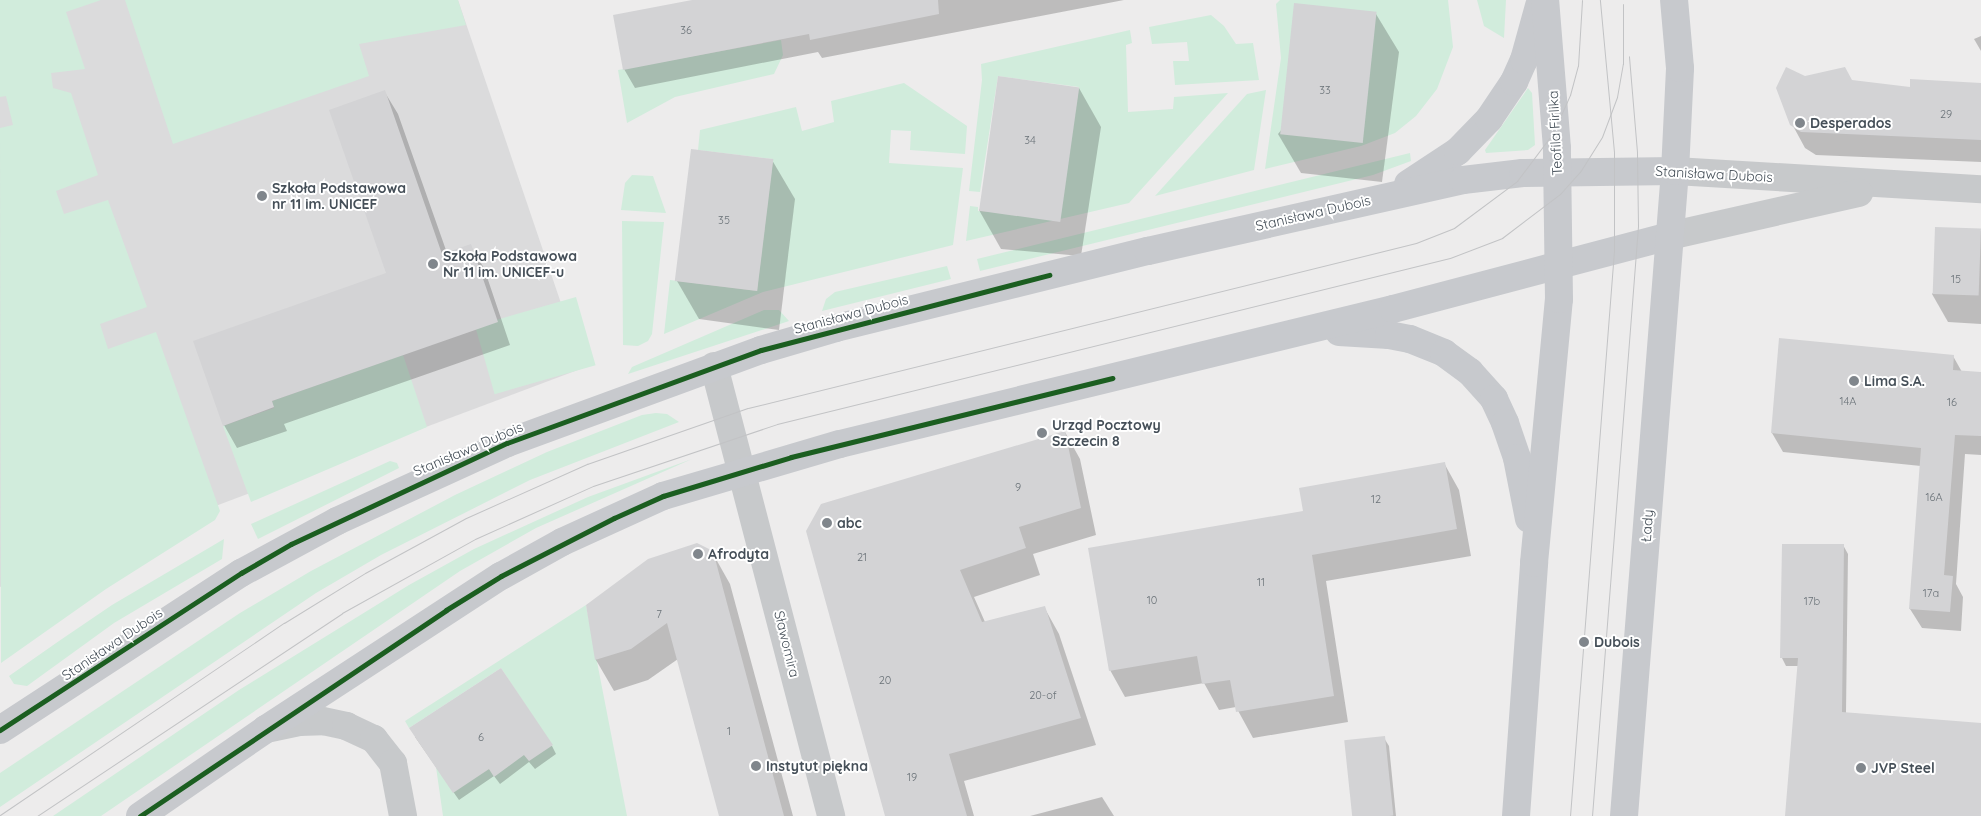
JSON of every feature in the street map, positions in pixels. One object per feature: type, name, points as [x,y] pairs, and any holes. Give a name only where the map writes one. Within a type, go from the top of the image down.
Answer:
[{"type":"street","points":[[1370,200],[1433,170],[1477,133],[1514,82],[1532,40],[1540,0]]},
{"type":"street","name":"Teofila Firlika","points":[[1545,0],[1558,172],[1559,266]]},
{"type":"street","points":[[1669,236],[1675,171],[1680,68],[1674,0]]},
{"type":"street","name":"Stanisława Dubois","points":[[0,730],[241,572],[329,525],[507,443],[714,366],[836,328],[1370,200],[1463,180],[1558,172],[1675,171],[1981,189]]},
{"type":"street","name":"Stanisława Dubois","points":[[140,816],[266,729],[446,610],[562,542],[663,496],[840,444],[1275,338],[1669,236],[1836,197],[1928,187]]},
{"type":"street","name":"Łady","points":[[1624,816],[1669,236]]},
{"type":"street","points":[[1516,816],[1534,563],[1555,351],[1559,266]]},
{"type":"street","points":[[1275,338],[1339,332],[1389,335],[1444,353],[1470,372],[1494,399],[1512,443],[1525,493],[1534,563]]},
{"type":"street","points":[[714,366],[742,472]]},
{"type":"street","name":"Sławomira","points":[[742,472],[832,816]]},
{"type":"street","points":[[266,729],[299,722],[324,721],[346,726],[374,739],[393,763],[403,816]]},
{"type":"shaded area","name":"Szkoła Podstawowa nr 11 im. UNICEF","points":[[0,0],[458,0],[583,368],[0,587]]},
{"type":"green space","points":[[0,0],[101,0],[66,12],[85,69],[51,73],[53,88],[71,93],[98,175],[56,191],[64,214],[108,200],[147,307],[100,324],[108,349],[156,332],[220,511],[215,520],[106,589],[1,663],[0,128],[13,125],[6,96],[0,97]]},
{"type":"green space","points":[[125,0],[458,0],[466,25],[359,44],[369,76],[173,144]]},
{"type":"green space","points":[[1280,0],[1448,0],[1453,47],[1437,89],[1416,116],[1395,133],[1361,146],[1265,169],[1281,58],[1276,4]]},
{"type":"green space","points":[[1477,0],[1506,0],[1504,38],[1484,26]]},
{"type":"green space","points":[[1211,15],[1224,26],[1236,44],[1253,43],[1259,80],[1175,85],[1173,61],[1189,61],[1187,42],[1152,44],[1149,27]]},
{"type":"green space","points":[[1130,30],[1132,43],[1126,45],[1128,112],[1173,109],[1174,97],[1228,93],[1129,203],[966,241],[970,206],[978,207],[978,211],[1059,217],[1079,87],[998,76],[980,192],[969,191],[982,80],[981,64]]},
{"type":"green space","points":[[781,40],[783,55],[774,74],[675,97],[627,123],[618,70]]},
{"type":"green space","points":[[904,83],[967,126],[965,154],[910,150],[911,131],[891,130],[889,163],[963,168],[953,245],[763,292],[664,334],[670,280],[757,291],[773,159],[698,150],[700,130],[796,107],[802,131],[834,122],[831,101]]},
{"type":"green space","points":[[1528,88],[1532,93],[1535,145],[1528,150],[1486,153],[1485,150]]},
{"type":"green space","points":[[1266,90],[1254,170],[1155,196],[1247,94]]},
{"type":"green space","points":[[1410,153],[1411,161],[1373,175],[980,271],[977,259]]},
{"type":"green space","points":[[632,175],[653,176],[666,213],[621,210],[625,183]]},
{"type":"green space","points":[[622,221],[664,222],[652,334],[648,341],[638,346],[623,345]]},
{"type":"green space","points":[[947,266],[951,279],[822,311],[826,299],[835,292]]},
{"type":"green space","points":[[576,297],[596,365],[495,394],[475,326]]},
{"type":"green space","points":[[764,310],[779,310],[789,321],[628,374],[632,367]]},
{"type":"green space","points":[[403,355],[427,427],[251,502],[223,426],[274,408],[272,401]]},
{"type":"green space","points":[[667,414],[679,422],[530,480],[381,555],[316,593],[0,807],[0,773],[240,613],[311,571],[455,495],[547,452],[642,415]]},
{"type":"green space","points":[[692,459],[536,528],[460,571],[101,816],[53,816],[239,690],[409,585],[474,549],[588,497]]},
{"type":"green space","points":[[390,461],[397,463],[399,468],[258,539],[251,524]]},
{"type":"green space","points":[[224,539],[222,559],[114,623],[27,686],[14,684],[9,676],[59,641],[112,605]]},
{"type":"green space","points":[[586,605],[627,816],[443,816],[436,767],[453,792],[489,769],[494,776],[519,749],[529,761],[552,745],[501,668],[409,728],[405,721]]},
{"type":"building","points":[[692,0],[938,0],[939,14],[810,40],[809,34],[623,70],[613,15]]},
{"type":"building","points":[[1294,3],[1377,12],[1363,143],[1280,134]]},
{"type":"building","points":[[1786,67],[1805,76],[1845,67],[1852,80],[1910,87],[1910,79],[1981,83],[1981,140],[1801,132],[1790,125],[1776,88]]},
{"type":"building","points":[[998,76],[1079,87],[1060,222],[979,211]]},
{"type":"building","name":"Szkoła Podstawowa Nr 11 im. UNICEF-u","points":[[385,90],[442,254],[471,244],[498,322],[272,401],[274,407],[223,426],[193,341],[386,273],[329,110]]},
{"type":"building","points":[[691,149],[773,159],[757,291],[675,281]]},
{"type":"building","points":[[1935,227],[1981,229],[1979,296],[1933,294]]},
{"type":"building","points":[[1779,338],[1954,355],[1953,370],[1981,372],[1981,436],[1955,435],[1944,575],[1953,576],[1950,612],[1909,609],[1921,448],[1771,433]]},
{"type":"building","points":[[1065,431],[1081,508],[1019,527],[1026,548],[960,570],[982,622],[1045,606],[1081,718],[949,754],[967,816],[885,816],[806,531],[821,504]]},
{"type":"building","points":[[1445,462],[1457,529],[1312,555],[1334,696],[1236,712],[1230,680],[1202,684],[1197,656],[1109,671],[1088,548],[1303,511],[1299,488]]},
{"type":"building","points":[[697,543],[713,551],[784,816],[719,816],[667,623],[631,649],[595,660],[586,605],[648,559]]},
{"type":"building","points":[[1782,544],[1844,544],[1842,712],[1981,723],[1981,816],[1785,816],[1798,658],[1780,658]]},
{"type":"building","points":[[501,668],[553,745],[529,761],[524,755],[494,777],[489,769],[453,793],[409,728]]},
{"type":"building","points":[[1385,736],[1393,816],[1352,816],[1344,740]]},
{"type":"tram line","points":[[0,815],[284,623],[365,573],[466,518],[587,464],[748,408],[1416,243],[1454,228],[1517,181],[1553,133],[1570,95],[1578,66],[1582,0]]},
{"type":"tram line","points":[[1570,816],[1614,251],[1614,152],[1600,0]]},
{"type":"tram line","points":[[37,816],[342,613],[475,539],[593,486],[777,424],[1450,258],[1502,238],[1560,194],[1580,172],[1602,137],[1617,97],[1623,64],[1623,4]]},
{"type":"tram line","points":[[1592,816],[1638,226],[1637,152],[1629,56]]},
{"type":"cycle path","points":[[0,730],[241,573],[291,544],[507,443],[761,350],[1049,275]]},
{"type":"cycle path","points":[[140,816],[446,610],[501,576],[614,518],[663,496],[791,457],[1112,378]]},
{"type":"place","name":"Desperados","points":[[1800,123]]},
{"type":"place","name":"Szkoła Podstawowa nr 11 im. UNICEF","points":[[262,196]]},
{"type":"place","name":"Szkoła Podstawowa Nr 11 im. UNICEF-u","points":[[433,264]]},
{"type":"place","name":"Lima S.A.","points":[[1854,381]]},
{"type":"place","name":"Urząd Pocztowy Szczecin 8","points":[[1042,433]]},
{"type":"place","name":"abc","points":[[827,523]]},
{"type":"place","name":"Afrodyta","points":[[698,554]]},
{"type":"place","name":"Dubois","points":[[1584,642]]},
{"type":"place","name":"Instytut piękna","points":[[756,766]]},
{"type":"place","name":"JVP Steel","points":[[1861,768]]}]
